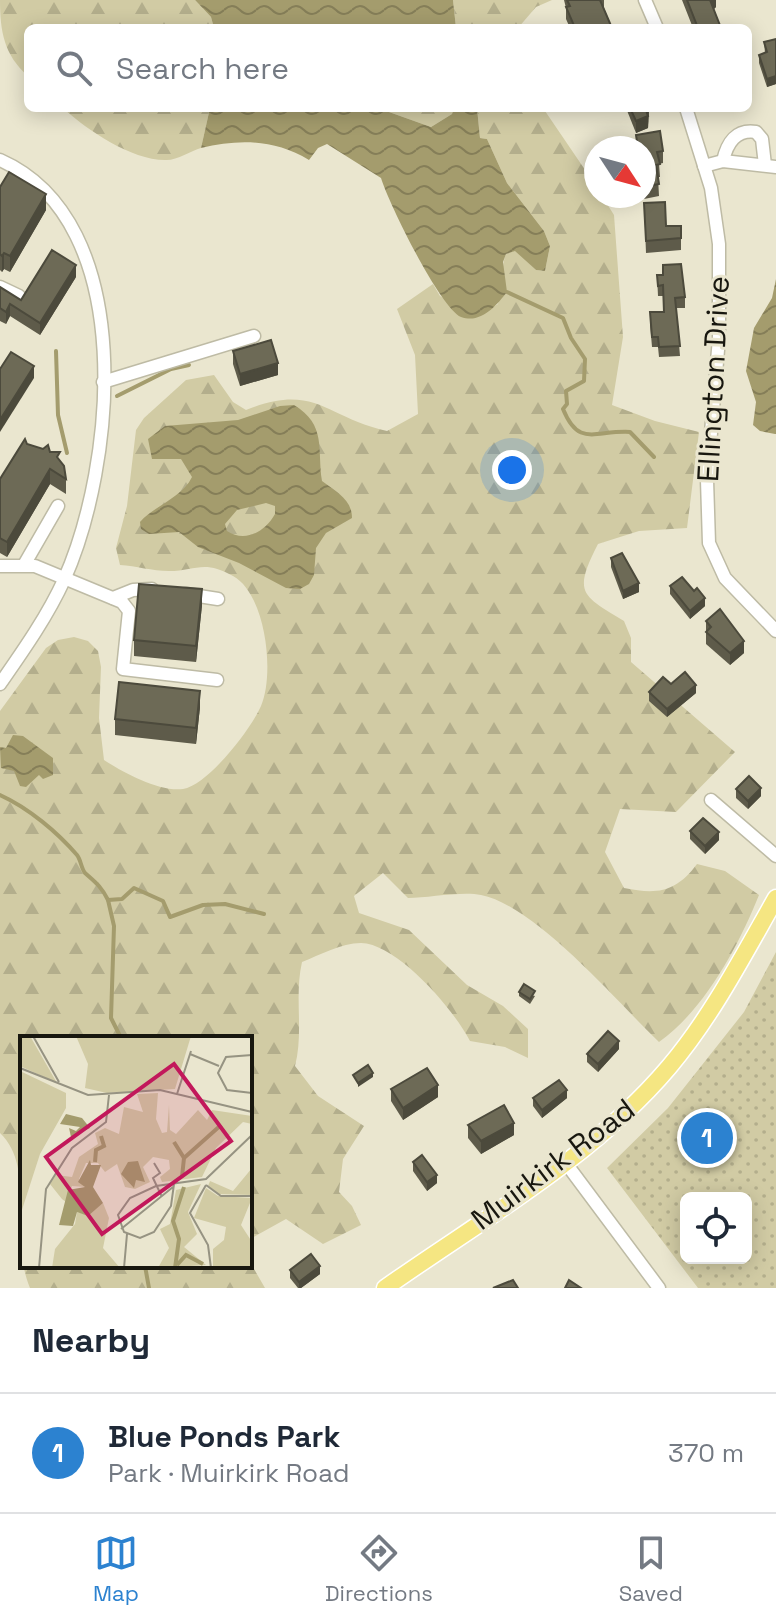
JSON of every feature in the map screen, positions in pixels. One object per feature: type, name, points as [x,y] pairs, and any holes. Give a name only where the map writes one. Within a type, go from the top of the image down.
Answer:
[{"type":"main road","name":"Muirkirk Road","points":[[385,1288],[565,1162],[635,1104],[705,1020],[776,898]]},
{"type":"street","points":[[645,0],[655,24]]},
{"type":"street","name":"Ellington Drive","points":[[687,112],[716,210],[720,263],[719,338],[707,480],[709,543],[725,578],[776,631]]},
{"type":"street","points":[[704,166],[723,161],[770,166],[762,139],[756,132],[749,131],[732,139],[723,161]]},
{"type":"street","points":[[0,160],[51,195],[79,243],[100,322],[103,382],[96,473],[64,580],[0,684]]},
{"type":"street","points":[[0,287],[19,296]]},
{"type":"street","points":[[103,382],[254,336]]},
{"type":"street","points":[[24,565],[58,506]]},
{"type":"street","points":[[0,566],[24,565],[53,573],[122,602],[129,611],[123,669],[217,680]]},
{"type":"street","points":[[113,598],[133,590],[157,589],[218,599]]},
{"type":"street","points":[[711,800],[776,856]]},
{"type":"street","points":[[565,1162],[659,1288]]},
{"type":"green space","points":[[0,0],[195,0],[211,17],[213,24],[24,24],[24,72],[9,51],[1,22]]},
{"type":"green space","points":[[453,0],[552,0],[536,7],[521,24],[456,24]]},
{"type":"green space","points":[[68,112],[209,112],[201,148],[169,160],[138,155],[84,125]]},
{"type":"green space","points":[[389,112],[453,112],[431,127]]},
{"type":"green space","points":[[477,112],[546,112],[584,168],[584,208],[610,208],[614,215],[623,337],[612,405],[655,421],[699,432],[687,528],[639,531],[598,544],[585,573],[586,591],[598,605],[624,621],[631,638],[631,662],[735,752],[676,812],[620,809],[605,852],[624,888],[647,891],[665,889],[682,881],[697,864],[725,871],[759,895],[718,976],[691,1012],[659,1042],[575,958],[526,917],[503,903],[481,895],[464,894],[408,898],[383,873],[354,896],[359,913],[409,930],[467,985],[503,1006],[528,1029],[528,1058],[505,1047],[470,1041],[423,981],[408,966],[376,946],[361,943],[346,945],[302,962],[295,1066],[318,1096],[364,1126],[343,1159],[339,1192],[352,1206],[361,1225],[323,1244],[286,1219],[252,1238],[252,1036],[20,1036],[20,1184],[11,1148],[0,1133],[0,711],[46,648],[58,640],[74,637],[88,641],[98,651],[101,667],[99,718],[104,760],[153,785],[183,789],[204,778],[228,755],[256,716],[265,692],[267,656],[260,617],[244,585],[223,571],[200,567],[163,571],[120,565],[116,548],[127,506],[136,430],[144,418],[186,380],[214,375],[233,402],[246,410],[270,402],[305,401],[387,431],[418,414],[415,355],[397,309],[433,284],[440,296],[475,318],[498,304],[506,254],[515,250],[536,270],[545,271],[550,246],[544,231],[507,183],[487,139],[480,138]]},
{"type":"green space","points":[[776,952],[776,1288],[698,1288],[607,1168],[668,1108],[744,1012]]},
{"type":"green space","points":[[252,1265],[265,1288],[30,1288],[25,1268],[252,1268]]},
{"type":"water","points":[[195,0],[453,0],[456,24],[213,24],[211,17]]},
{"type":"water","points":[[209,112],[389,112],[431,127],[453,112],[477,112],[480,138],[487,139],[507,183],[544,231],[550,246],[545,271],[536,270],[515,251],[506,254],[503,262],[507,292],[481,316],[461,317],[428,275],[381,178],[327,144],[318,148],[309,160],[283,148],[256,143],[229,143],[201,148]]},
{"type":"water","points":[[776,279],[775,434],[760,431],[753,425],[756,402],[746,371],[754,328],[772,298]]},
{"type":"water","points":[[294,405],[312,421],[318,438],[322,481],[342,496],[351,511],[352,518],[326,533],[316,548],[314,575],[309,584],[300,589],[286,588],[239,563],[198,547],[179,532],[149,534],[141,529],[140,522],[182,490],[192,477],[181,459],[152,459],[148,439],[165,426],[238,420],[280,406]],"holes":[[[266,503],[275,506],[271,520],[254,534],[241,536],[227,531],[225,524],[237,510]]]},
{"type":"water","points":[[13,735],[23,736],[53,758],[53,775],[43,779],[39,775],[26,787],[20,786],[14,771],[1,768],[0,747],[6,748]]},
{"type":"building","points":[[567,0],[600,0],[610,24],[573,24],[566,7],[570,6]]},
{"type":"building","points":[[687,0],[710,0],[719,24],[696,24]]},
{"type":"building","points":[[776,39],[776,76],[767,79],[759,55],[767,52],[764,42]]},
{"type":"building","points":[[632,112],[647,112],[648,116],[636,121]]},
{"type":"building","points":[[660,131],[663,151],[657,152],[660,164],[656,165],[656,136],[636,135]]},
{"type":"building","points":[[9,172],[46,194],[10,256],[4,253],[2,256],[0,187]]},
{"type":"building","points":[[656,202],[665,202],[666,226],[681,226],[681,238],[646,241],[644,208],[656,208]]},
{"type":"building","points":[[52,250],[76,265],[40,323],[10,304],[6,312],[0,308],[0,287],[21,300]]},
{"type":"building","points":[[681,264],[685,297],[675,298],[680,346],[659,347],[658,337],[652,337],[650,312],[664,312],[663,285],[658,286],[657,275],[663,275],[663,265]]},
{"type":"building","points":[[271,340],[278,363],[240,374],[233,351]]},
{"type":"building","points":[[11,352],[34,366],[0,420],[0,369]]},
{"type":"building","points":[[25,439],[27,444],[43,449],[48,445],[50,452],[60,452],[57,457],[64,466],[66,479],[50,469],[7,542],[0,538],[0,479]]},
{"type":"building","points":[[622,553],[639,583],[623,591],[611,558]]},
{"type":"building","points":[[682,577],[705,598],[690,611],[670,586]]},
{"type":"building","points":[[139,584],[202,589],[196,646],[134,640]]},
{"type":"building","points":[[720,609],[744,641],[730,653],[706,632],[711,627],[706,621]]},
{"type":"building","points":[[685,672],[696,685],[667,709],[649,692],[663,677],[671,684]]},
{"type":"building","points":[[119,682],[200,691],[196,728],[115,719]]},
{"type":"building","points":[[749,776],[761,788],[748,801],[736,789]]},
{"type":"building","points":[[703,818],[719,832],[705,846],[690,831]]},
{"type":"building","points":[[524,984],[535,991],[530,999],[519,992]]},
{"type":"building","points":[[608,1031],[619,1041],[598,1064],[587,1054]]},
{"type":"building","points":[[368,1065],[373,1073],[358,1083],[353,1075]]},
{"type":"building","points":[[427,1068],[438,1085],[403,1108],[391,1089]]},
{"type":"building","points":[[559,1080],[567,1090],[542,1110],[533,1098]]},
{"type":"building","points":[[504,1105],[514,1123],[481,1141],[468,1125]]},
{"type":"building","points":[[422,1155],[437,1175],[427,1182],[413,1162]]},
{"type":"building","points":[[311,1254],[320,1266],[299,1282],[290,1270]]},
{"type":"building","points":[[513,1280],[518,1288],[493,1288]]},
{"type":"building","points":[[569,1280],[581,1288],[565,1288]]},
{"type":"waterway","points":[[507,292],[563,318],[571,338],[585,359],[584,381],[566,391],[567,404],[563,409],[575,429],[589,434],[630,432],[654,457]]},
{"type":"waterway","points":[[56,351],[58,415],[67,453]]},
{"type":"waterway","points":[[117,396],[171,369],[189,365]]},
{"type":"waterway","points":[[0,795],[32,814],[61,838],[77,855],[85,873],[108,900],[122,899],[134,888],[163,901],[170,917],[203,905],[225,904],[264,914]]},
{"type":"waterway","points":[[108,900],[114,926],[111,1018],[120,1036]]},
{"type":"waterway","points":[[145,1268],[149,1288]]},
{"type":"place","name":"Blue Ponds Park","points":[[707,1138]]}]
